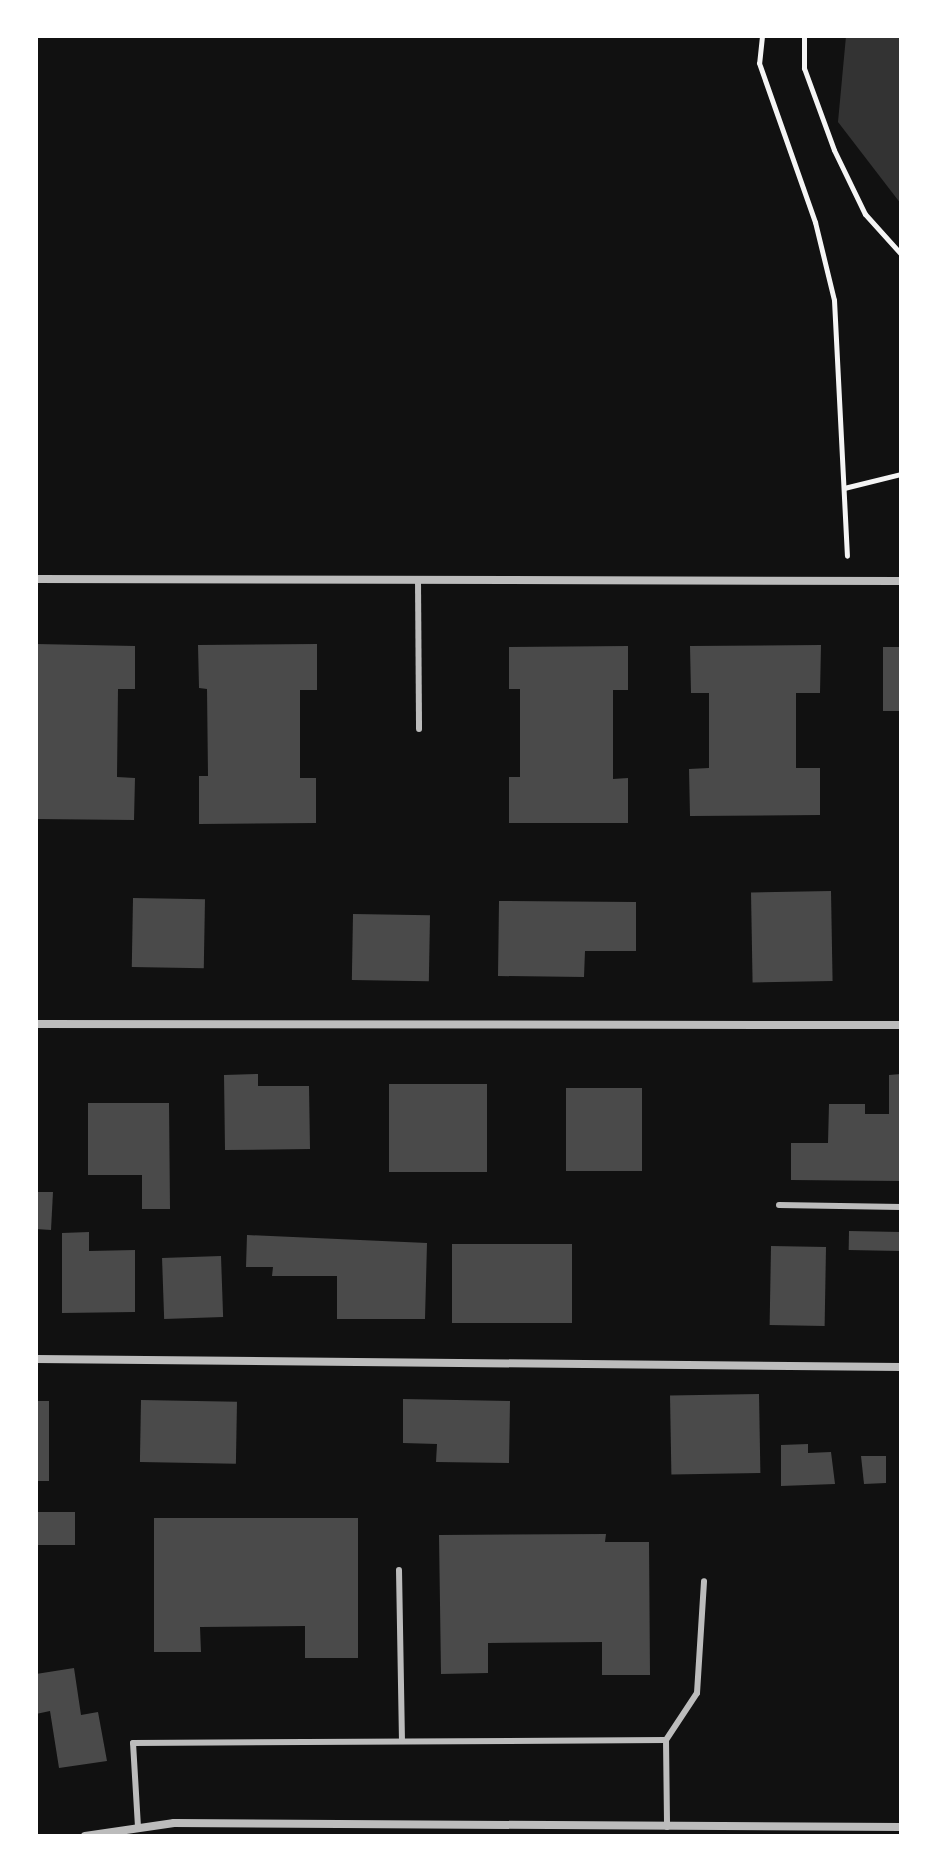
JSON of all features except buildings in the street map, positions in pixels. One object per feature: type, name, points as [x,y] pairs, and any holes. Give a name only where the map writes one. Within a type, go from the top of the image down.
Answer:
[{"type":"street","points":[[36,579],[901,581]]},
{"type":"street","points":[[36,1024],[901,1025]]},
{"type":"street","points":[[36,1359],[901,1367]]},
{"type":"street","points":[[85,1836],[138,1827],[901,1827]]},
{"type":"lane","points":[[418,580],[419,729]]},
{"type":"lane","points":[[779,1205],[901,1207]]},
{"type":"lane","points":[[399,1570],[402,1741]]},
{"type":"lane","points":[[667,1827],[666,1740],[697,1693],[704,1581]]},
{"type":"lane","points":[[138,1827],[133,1743],[666,1740]]},
{"type":"path","points":[[762,36],[759,63],[815,222],[834,300],[849,581]]},
{"type":"path","points":[[804,36],[804,68],[834,150],[865,214],[901,254]]},
{"type":"path","points":[[844,488],[901,474]]},
{"type":"shaded area","points":[[846,36],[901,36],[901,204],[838,122]]}]
